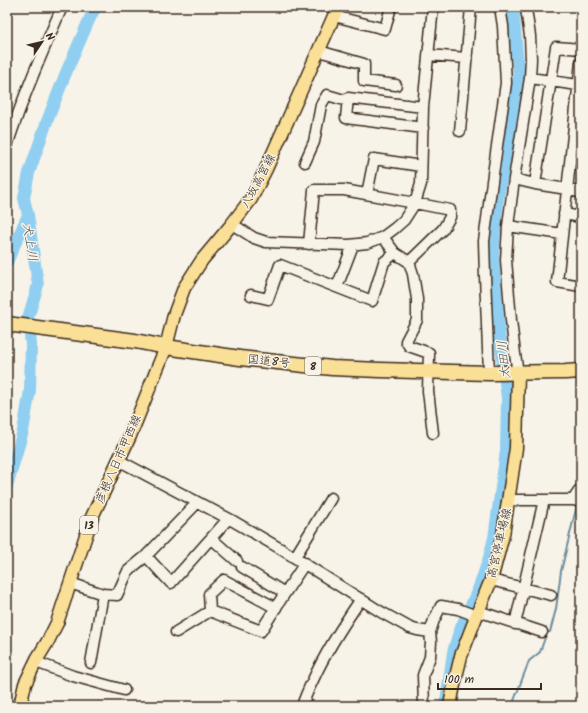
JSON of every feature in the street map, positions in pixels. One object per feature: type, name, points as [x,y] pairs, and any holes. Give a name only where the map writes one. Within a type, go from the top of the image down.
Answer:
[{"type":"highway","name":"国道8号","points":[[7,324],[136,341],[240,358],[332,368],[490,373],[581,371]]},
{"type":"main road","name":"八坂高宮線","points":[[166,347],[174,315],[184,288],[202,260],[251,199],[266,169],[336,12]]},
{"type":"main road","name":"彦根八日市甲西線","points":[[20,706],[25,684],[57,623],[92,517],[130,436],[166,347]]},
{"type":"main road","name":"高宮停車場線","points":[[450,706],[461,656],[476,614],[491,580],[503,535],[516,448],[515,373]]},
{"type":"street","points":[[7,146],[9,135],[30,81],[62,7]]},
{"type":"street","points":[[336,12],[385,29],[391,7]]},
{"type":"street","points":[[232,224],[254,238],[266,242],[353,245],[367,243],[383,237],[404,220],[415,202],[421,184],[424,107],[433,7]]},
{"type":"street","points":[[460,132],[471,7]]},
{"type":"street","points":[[490,373],[484,241],[492,174],[506,83],[503,26],[500,7]]},
{"type":"street","points":[[515,373],[515,354],[506,260],[508,226],[514,179],[530,78],[531,59],[527,7]]},
{"type":"street","points":[[535,184],[556,47],[581,50]]},
{"type":"street","points":[[319,51],[364,64],[364,80],[396,84]]},
{"type":"street","points":[[428,55],[467,58]]},
{"type":"street","points":[[581,62],[557,282],[581,286]]},
{"type":"street","points":[[530,78],[550,81],[579,89]]},
{"type":"street","points":[[305,162],[314,142],[321,105],[326,95],[348,100],[348,98],[424,107]]},
{"type":"street","points":[[348,100],[346,118],[423,128]]},
{"type":"street","points":[[367,194],[374,159],[421,166]]},
{"type":"street","points":[[514,179],[581,193]]},
{"type":"street","points":[[309,244],[314,190],[344,190],[415,202],[450,210],[450,217],[443,229],[409,262]]},
{"type":"street","points":[[564,214],[581,217]]},
{"type":"street","points":[[508,226],[562,234]]},
{"type":"street","points":[[383,237],[395,252],[409,262],[413,274],[417,299],[417,320],[406,341],[409,346],[429,353],[428,391],[433,432]]},
{"type":"street","points":[[337,287],[353,245]]},
{"type":"street","points":[[251,295],[268,299],[280,265],[372,301],[384,262],[395,252]]},
{"type":"street","points":[[118,460],[228,519],[305,563],[361,600],[410,628],[430,632]]},
{"type":"street","points":[[509,500],[543,503],[577,501],[581,488]]},
{"type":"street","points":[[294,557],[331,498]]},
{"type":"street","points":[[70,582],[103,594],[118,595],[128,571],[146,556],[197,503]]},
{"type":"street","points":[[515,624],[543,503]]},
{"type":"street","points":[[146,556],[171,583],[228,519]]},
{"type":"street","points":[[211,538],[239,564],[285,593]]},
{"type":"street","points":[[210,611],[262,631],[305,563]]},
{"type":"street","points":[[210,611],[209,594],[224,580],[276,608]]},
{"type":"street","points":[[491,580],[551,595]]},
{"type":"street","points":[[91,663],[103,594]]},
{"type":"street","points":[[302,706],[324,658],[346,621],[361,600]]},
{"type":"street","points":[[424,706],[423,674],[430,657],[430,632],[441,606],[458,609],[542,632]]},
{"type":"street","points":[[176,632],[210,611]]},
{"type":"street","points":[[36,662],[72,676],[124,690]]},
{"type":"waterway","name":"犬上川","points":[[7,486],[23,431],[30,390],[31,344],[28,318],[38,285],[28,215],[24,198],[29,173],[46,124],[65,75],[96,7]]},
{"type":"waterway","name":"太田川","points":[[446,701],[453,652],[459,632],[479,587],[494,538],[506,451],[507,398],[500,342],[493,255],[498,197],[519,76],[513,7]]},
{"type":"waterway","points":[[7,262],[28,215]]},
{"type":"waterway","points":[[512,706],[529,661],[540,652],[547,632],[550,632],[556,609],[561,571],[577,505]]}]
